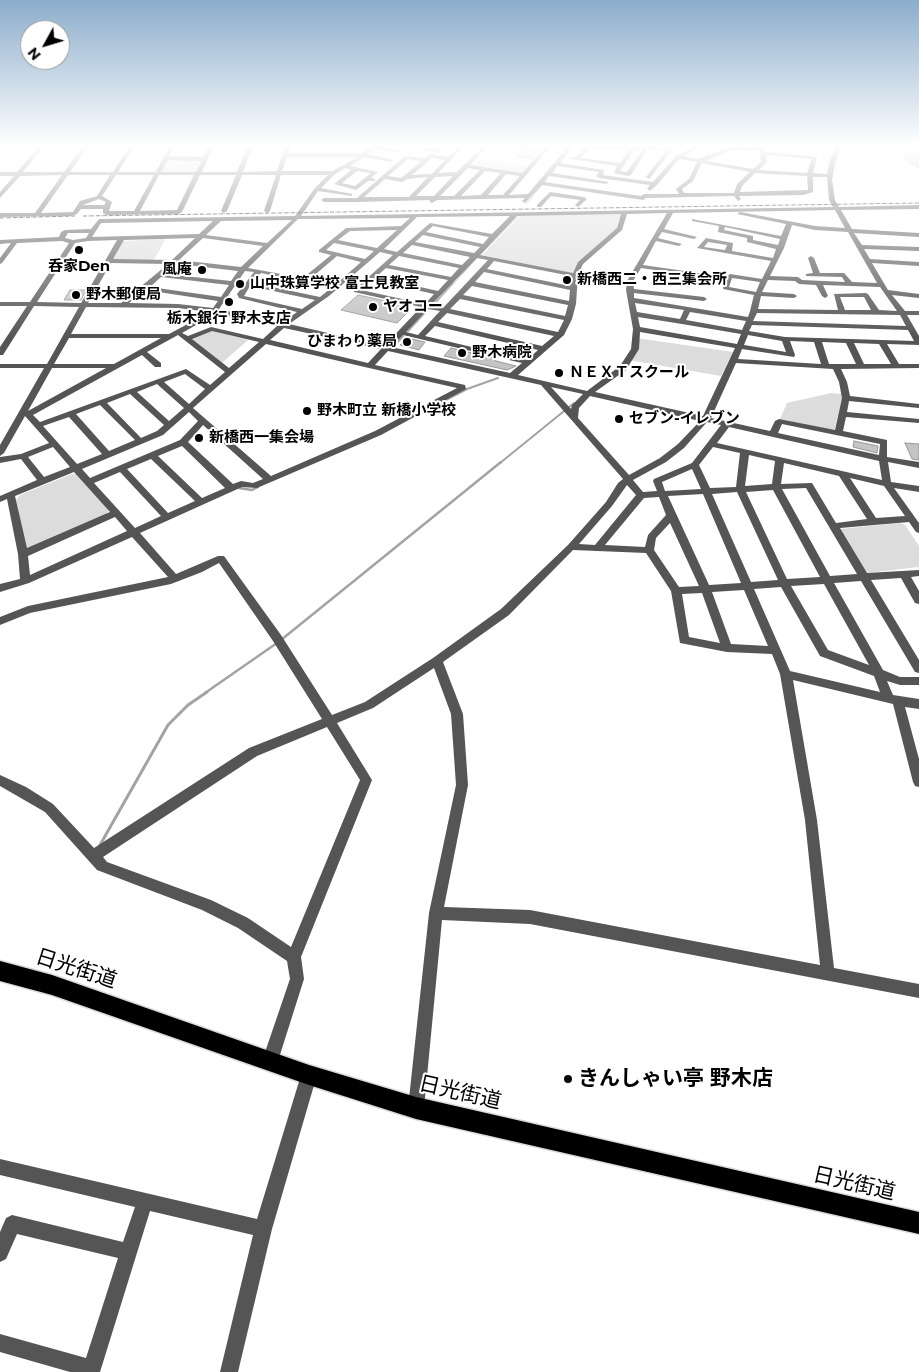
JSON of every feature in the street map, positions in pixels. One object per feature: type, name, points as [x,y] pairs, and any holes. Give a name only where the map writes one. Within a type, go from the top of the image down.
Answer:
[{"type":"highway","name":"日光街道","points":[[0,971],[52,985],[270,1062],[416,1108],[919,1223]]},
{"type":"street","points":[[36,215],[40,209]]},
{"type":"street","points":[[0,215],[73,214],[78,209]]},
{"type":"street","points":[[106,209],[106,213],[188,212]]},
{"type":"street","points":[[136,213],[138,209]]},
{"type":"street","points":[[242,211],[361,209]]},
{"type":"street","points":[[88,239],[99,222],[779,209]]},
{"type":"street","points":[[634,314],[785,339],[919,343],[902,312],[886,292],[838,209]]},
{"type":"street","points":[[25,414],[215,310],[243,269],[296,218],[301,210]]},
{"type":"street","points":[[724,210],[789,224],[852,232],[919,235]]},
{"type":"street","points":[[215,211],[233,211]]},
{"type":"street","points":[[574,418],[574,407],[589,393],[623,368],[635,349],[637,329],[630,300],[630,281],[671,211]]},
{"type":"street","points":[[695,211],[693,223],[723,225],[784,238]]},
{"type":"street","points":[[512,376],[560,335],[568,320],[572,304],[575,275],[584,258],[620,229],[621,221],[626,212]]},
{"type":"street","points":[[370,366],[515,214]]},
{"type":"street","points":[[469,231],[480,218],[480,215]]},
{"type":"street","points":[[5,497],[154,437],[169,426],[283,325],[336,287],[379,250],[414,216]]},
{"type":"street","points":[[124,304],[160,275],[219,219]]},
{"type":"street","points":[[37,222],[68,222],[65,229],[67,231]]},
{"type":"street","points":[[493,236],[432,224],[356,291],[560,335]]},
{"type":"street","points":[[94,856],[253,752],[369,705],[438,661],[505,612],[571,547],[628,479],[664,460],[682,446],[706,419],[751,318],[764,280],[776,260],[789,224]]},
{"type":"street","points":[[723,225],[720,231],[751,236],[749,241],[781,248]]},
{"type":"street","points":[[360,240],[372,228]]},
{"type":"street","points":[[366,261],[321,251],[348,229],[402,228]]},
{"type":"street","points":[[660,230],[694,237]]},
{"type":"street","points":[[62,239],[63,234],[67,231],[92,231]]},
{"type":"street","points":[[421,233],[484,246]]},
{"type":"street","points":[[0,242],[62,239],[73,242],[88,239],[202,236],[268,245]]},
{"type":"street","points":[[0,453],[25,414],[64,336],[120,239]]},
{"type":"street","points":[[333,241],[360,240],[379,250],[463,267]]},
{"type":"street","points":[[655,240],[679,244]]},
{"type":"street","points":[[0,262],[15,242]]},
{"type":"street","points":[[0,353],[73,242]]},
{"type":"street","points":[[410,243],[575,275]]},
{"type":"street","points":[[861,247],[919,248]]},
{"type":"street","points":[[728,252],[776,260]]},
{"type":"street","points":[[304,280],[336,254]]},
{"type":"street","points":[[811,258],[825,296]]},
{"type":"street","points":[[420,337],[492,259]]},
{"type":"street","points":[[109,261],[173,262],[243,269],[336,287]]},
{"type":"street","points":[[868,261],[919,264]]},
{"type":"street","points":[[384,266],[452,280]]},
{"type":"street","points":[[638,266],[684,272],[727,282]]},
{"type":"street","points":[[482,270],[573,289]]},
{"type":"street","points":[[259,271],[240,294],[241,296],[303,311]]},
{"type":"street","points":[[160,275],[232,283]]},
{"type":"street","points":[[804,312],[793,294],[732,292],[725,288],[727,282],[730,276],[764,280],[798,279],[799,282],[818,279],[850,284],[882,285]]},
{"type":"street","points":[[370,278],[439,293]]},
{"type":"street","points":[[469,283],[572,304]]},
{"type":"street","points":[[250,284],[321,299]]},
{"type":"street","points":[[144,288],[222,299]]},
{"type":"street","points":[[629,290],[704,299]]},
{"type":"street","points":[[886,292],[919,296]]},
{"type":"street","points":[[842,312],[836,295],[866,295],[876,312]]},
{"type":"street","points":[[908,295],[919,312]]},
{"type":"street","points":[[457,296],[568,320]]},
{"type":"street","points":[[630,300],[751,318],[834,326],[911,328]]},
{"type":"street","points":[[0,304],[124,304],[178,306],[215,310],[726,425],[919,465]]},
{"type":"street","points":[[682,322],[688,309]]},
{"type":"street","points":[[751,318],[804,312],[919,312]]},
{"type":"street","points":[[829,312],[834,326],[861,367]]},
{"type":"street","points":[[433,323],[545,349]]},
{"type":"street","points":[[0,588],[25,581],[243,483],[254,486],[378,433],[462,389],[462,387],[211,329],[187,339]]},
{"type":"street","points":[[637,329],[791,355]]},
{"type":"street","points":[[402,333],[528,362]]},
{"type":"street","points":[[64,336],[174,334],[187,339],[229,372]]},
{"type":"street","points":[[785,339],[793,364]]},
{"type":"street","points":[[817,339],[826,367]]},
{"type":"street","points":[[882,342],[897,367]]},
{"type":"street","points":[[142,351],[158,365]]},
{"type":"street","points":[[733,361],[826,367],[919,366]]},
{"type":"street","points":[[0,366],[115,366]]},
{"type":"street","points":[[836,367],[844,382],[846,398],[844,414],[838,433]]},
{"type":"street","points":[[39,425],[186,371],[210,389]]},
{"type":"street","points":[[158,381],[269,479]]},
{"type":"street","points":[[544,384],[641,496]]},
{"type":"street","points":[[131,390],[169,426]]},
{"type":"street","points":[[846,398],[919,406]]},
{"type":"street","points":[[101,402],[141,442]]},
{"type":"street","points":[[70,413],[108,455]]},
{"type":"street","points":[[25,414],[39,425],[174,578]]},
{"type":"street","points":[[844,414],[919,421]]},
{"type":"street","points":[[89,482],[183,442],[204,421]]},
{"type":"street","points":[[773,435],[780,421],[884,442],[883,459],[887,484],[919,530]]},
{"type":"street","points":[[726,425],[694,465],[657,481],[671,516],[705,588],[727,648]]},
{"type":"street","points":[[183,442],[231,488]]},
{"type":"street","points":[[0,460],[23,456],[55,444]]},
{"type":"street","points":[[712,444],[887,484],[919,489]]},
{"type":"street","points":[[745,451],[740,489],[784,583],[824,653],[900,681],[919,681]]},
{"type":"street","points":[[152,455],[201,502]]},
{"type":"street","points":[[23,456],[43,482]]},
{"type":"street","points":[[780,460],[776,487],[893,699],[919,782]]},
{"type":"street","points":[[694,465],[786,674],[811,820],[828,974]]},
{"type":"street","points":[[121,468],[166,517]]},
{"type":"street","points":[[842,473],[873,521]]},
{"type":"street","points":[[597,549],[641,496],[809,485],[919,669]]},
{"type":"street","points":[[5,497],[12,499],[23,554],[25,581]]},
{"type":"street","points":[[23,554],[116,513]]},
{"type":"street","points":[[671,516],[651,537],[650,550],[676,591],[684,640],[727,648],[776,650]]},
{"type":"street","points":[[834,526],[912,519]]},
{"type":"street","points":[[571,547],[650,550]]},
{"type":"street","points":[[0,621],[28,610],[174,578],[198,570],[222,558],[277,638],[366,780],[294,957],[297,979],[270,1062]]},
{"type":"street","points":[[676,591],[919,573]]},
{"type":"street","points":[[904,574],[919,600]]},
{"type":"street","points":[[416,1108],[436,913],[462,785],[457,714],[438,661]]},
{"type":"street","points":[[786,674],[919,704]]},
{"type":"street","points":[[0,780],[22,790],[49,808],[102,866],[206,905],[243,923],[294,957]]},
{"type":"street","points":[[436,913],[530,918],[919,991]]},
{"type":"street","points":[[229,1372],[262,1229],[309,1075]]},
{"type":"street","points":[[0,1167],[262,1229]]},
{"type":"street","points":[[0,1343],[92,1368],[145,1201]]},
{"type":"street","points":[[0,1253],[12,1224],[128,1252]]},
{"type":"shaded area","points":[[622,215],[618,220],[617,229],[579,261],[572,273],[482,255],[520,216]]},
{"type":"shaded area","points":[[164,239],[154,260],[115,261],[113,259],[123,241]]},
{"type":"shaded area","points":[[210,330],[248,340],[222,363],[192,339]]},
{"type":"shaded area","points":[[636,338],[733,352],[721,376],[628,360]]},
{"type":"shaded area","points":[[831,393],[843,394],[834,431],[780,419],[787,403]]},
{"type":"shaded area","points":[[72,474],[79,474],[109,510],[107,514],[26,550],[16,500],[20,495]]},
{"type":"shaded area","points":[[901,523],[905,525],[919,546],[919,567],[867,573],[863,571],[839,531],[840,529]]},
{"type":"building","name":"野木郵便局","points":[[70,290],[86,290],[81,300],[64,300]]},
{"type":"building","name":"ヤオコー","points":[[358,295],[404,305],[400,309],[409,311],[397,323],[341,310]]},
{"type":"building","points":[[407,338],[425,342],[419,350],[400,345]]},
{"type":"building","name":"野木病院","points":[[451,348],[494,358],[496,361],[516,366],[507,370],[444,356]]},
{"type":"building","points":[[854,441],[878,446],[877,453],[853,447]]},
{"type":"building","points":[[905,443],[919,444],[919,460],[912,459]]},
{"type":"waterway","points":[[481,254],[517,217]]},
{"type":"waterway","points":[[452,285],[477,258]]},
{"type":"waterway","points":[[434,304],[453,283]]},
{"type":"waterway","points":[[408,331],[428,309]]},
{"type":"waterway","points":[[396,344],[403,336]]},
{"type":"waterway","points":[[417,415],[467,389],[498,378]]},
{"type":"waterway","points":[[500,463],[574,403]]},
{"type":"waterway","points":[[281,640],[501,462]]},
{"type":"waterway","points":[[239,488],[252,490],[258,487]]},
{"type":"waterway","points":[[205,693],[277,643]]},
{"type":"waterway","points":[[100,845],[168,725],[188,705],[207,692]]},
{"type":"railway","points":[[83,216],[531,209]]},
{"type":"railway","points":[[0,218],[75,216]]},
{"type":"place","name":"呑家Den","points":[[79,250]]},
{"type":"place","name":"風庵","points":[[202,270]]},
{"type":"place","name":"新橋西二・西三集会所","points":[[567,280]]},
{"type":"place","name":"山中珠算学校 富士見教室","points":[[240,284]]},
{"type":"place","name":"野木郵便局","points":[[76,295]]},
{"type":"place","name":"栃木銀行 野木支店","points":[[229,302]]},
{"type":"place","name":"ヤオコー","points":[[373,307]]},
{"type":"place","name":"ひまわり薬局","points":[[407,342]]},
{"type":"place","name":"野木病院","points":[[462,353]]},
{"type":"place","name":"ＮＥＸＴスクール","points":[[559,373]]},
{"type":"place","name":"野木町立 新橋小学校","points":[[307,411]]},
{"type":"place","name":"セブン-イレブン","points":[[619,419]]},
{"type":"place","name":"新橋西一集会場","points":[[199,438]]},
{"type":"place","name":"きんしゃい亭 野木店","points":[[568,1079]]}]
